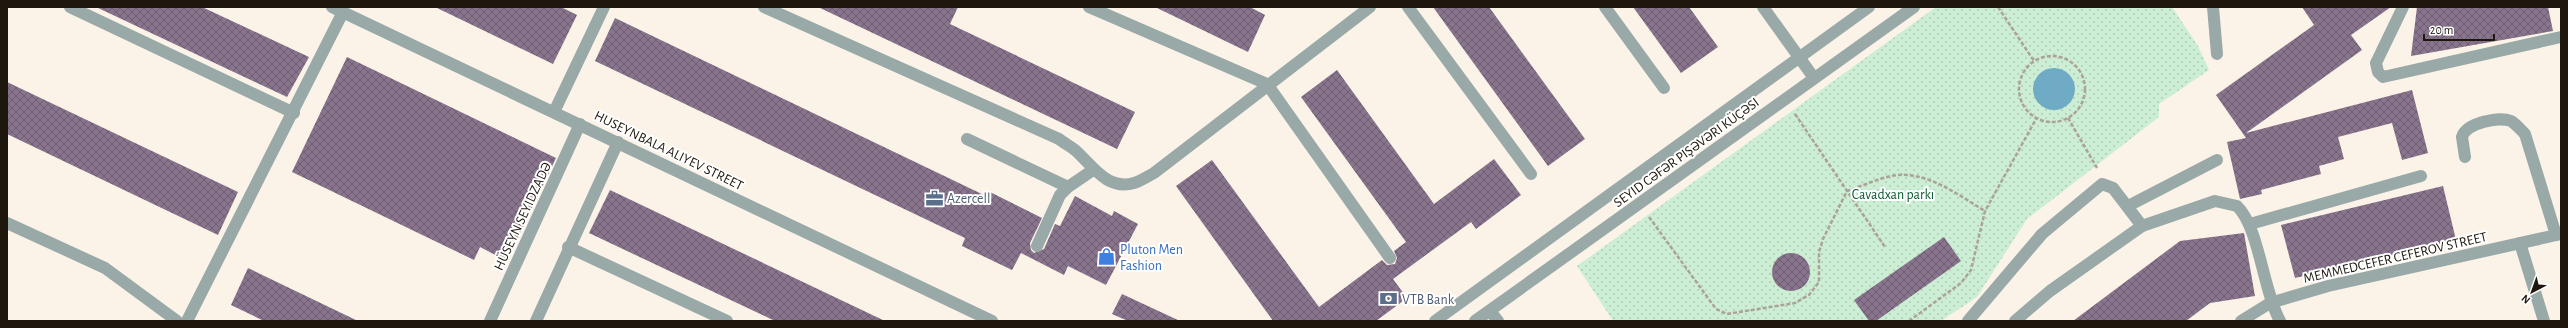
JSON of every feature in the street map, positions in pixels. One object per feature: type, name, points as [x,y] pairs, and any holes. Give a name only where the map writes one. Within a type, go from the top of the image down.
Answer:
[{"type":"street","points":[[70,7],[294,113]]},
{"type":"street","points":[[554,112],[604,7]]},
{"type":"street","points":[[764,7],[1059,139],[1075,150],[1093,170],[1110,181],[1124,184],[1134,183],[1154,173],[1267,84],[1370,7]]},
{"type":"street","points":[[1089,7],[1267,84],[1390,258]]},
{"type":"street","points":[[1408,7],[1531,174]]},
{"type":"street","points":[[1605,7],[1664,88]]},
{"type":"street","points":[[1763,7],[1814,78]]},
{"type":"street","name":"SEYID CƏFƏR PIŞƏVƏRI KÜÇƏSI","points":[[1435,321],[1869,7]]},
{"type":"street","name":"SEYID CƏFƏR PIŞƏVƏRI KÜÇƏSI","points":[[1475,321],[1914,7]]},
{"type":"street","points":[[2213,7],[2217,54]]},
{"type":"street","points":[[2403,7],[2376,63],[2378,72],[2383,77],[2561,37]]},
{"type":"street","points":[[187,321],[294,113],[337,10]]},
{"type":"street","name":"HUSEYNBALA ALIYEV STREET","points":[[337,10],[618,142],[992,321]]},
{"type":"street","points":[[2465,157],[2462,137],[2468,128],[2499,118],[2512,122],[2525,134],[2558,235]]},
{"type":"street","name":"HÜSEYN SEYIDZADƏ","points":[[490,321],[580,124]]},
{"type":"street","points":[[967,139],[1068,187]]},
{"type":"street","points":[[536,321],[568,247],[618,142]]},
{"type":"street","points":[[2128,206],[2217,160]]},
{"type":"street","points":[[1037,246],[1060,195],[1068,187],[1093,170]]},
{"type":"street","points":[[2250,224],[2421,176]]},
{"type":"street","points":[[1968,321],[2042,234],[2102,184],[2107,184],[2128,206],[2142,226]]},
{"type":"street","points":[[2015,321],[2050,291],[2142,226],[2215,201],[2237,206],[2250,224],[2270,303],[2280,321]]},
{"type":"street","points":[[7,223],[105,268],[177,321]]},
{"type":"street","name":"MEMMEDCEFER CEFЕROV STREET","points":[[2241,321],[2270,303],[2328,286],[2558,235]]},
{"type":"street","points":[[2520,243],[2544,321]]},
{"type":"street","points":[[568,247],[727,321]]},
{"type":"street","points":[[1490,311],[1498,321]]},
{"type":"path","points":[[1998,7],[2034,61]]},
{"type":"path","points":[[2047,56],[2062,57],[2074,64],[2082,75],[2086,88],[2083,102],[2075,114],[2068,118],[2050,123],[2036,119],[2026,110],[2020,97],[2019,83],[2024,70],[2034,61],[2047,56]]},
{"type":"path","points":[[1785,99],[1885,248]]},
{"type":"path","points":[[2068,118],[2107,184]]},
{"type":"path","points":[[1910,321],[1961,283],[1971,270],[1986,211],[2036,119]]},
{"type":"path","points":[[1639,204],[1716,309],[1727,314],[1795,303],[1809,295],[1819,282],[1819,252],[1823,239],[1847,191],[1892,176],[1918,176],[1938,184],[1986,211]]},
{"type":"green space","name":"Cavadxan parkı","points":[[1936,7],[2172,7],[2198,46],[2209,70],[2159,104],[2159,117],[2027,219],[1977,297],[1941,321],[1613,321],[1577,266]]},
{"type":"water","points":[[2050,68],[2058,68],[2066,71],[2072,77],[2075,89],[2072,101],[2066,107],[2058,110],[2050,110],[2042,107],[2036,101],[2033,93],[2033,85],[2036,77],[2042,71]]},
{"type":"building","points":[[96,7],[202,7],[309,57],[287,97]]},
{"type":"building","points":[[435,7],[561,7],[577,15],[553,64]]},
{"type":"building","points":[[818,7],[958,7],[950,24],[1135,112],[1117,149]]},
{"type":"building","points":[[1155,7],[1250,7],[1265,15],[1248,52]]},
{"type":"building","points":[[1433,7],[1489,7],[1585,139],[1548,166]]},
{"type":"building","points":[[1633,7],[1689,7],[1718,47],[1681,73]]},
{"type":"building","points":[[2302,7],[2391,7],[2351,35],[2362,50],[2246,133],[2412,90],[2428,153],[2402,160],[2392,123],[2338,137],[2344,159],[2319,166],[2321,174],[2261,190],[2262,194],[2240,199],[2227,142],[2246,138],[2216,95],[2314,25]]},
{"type":"building","points":[[2417,7],[2548,7],[2553,31],[2411,56]]},
{"type":"building","points":[[615,18],[986,196],[988,191],[1042,218],[1030,243],[1031,250],[1034,253],[1044,249],[1055,224],[1060,226],[1075,196],[1112,216],[1114,211],[1138,224],[1106,285],[1068,266],[1064,275],[1021,253],[1012,270],[962,246],[965,238],[595,61]]},
{"type":"building","points":[[347,57],[556,158],[507,261],[480,247],[474,260],[292,172]]},
{"type":"building","points":[[1337,70],[1434,204],[1494,159],[1521,195],[1476,229],[1471,222],[1393,279],[1407,298],[1376,321],[1273,321],[1176,186],[1212,160],[1319,307],[1382,260],[1387,265],[1395,264],[1397,258],[1394,251],[1406,242],[1301,97]]},
{"type":"building","points":[[7,82],[238,192],[218,235],[7,134]]},
{"type":"building","points":[[2443,186],[2456,240],[2295,278],[2281,225]]},
{"type":"building","points":[[610,190],[885,321],[775,321],[589,233]]},
{"type":"building","points":[[2244,233],[2255,296],[2210,303],[2186,321],[2073,321],[2180,241]]},
{"type":"building","points":[[1944,237],[1961,261],[1876,321],[1869,321],[1854,300]]},
{"type":"building","points":[[1791,253],[1804,259],[1810,272],[1804,285],[1791,291],[1778,285],[1772,272],[1778,259]]},
{"type":"building","points":[[248,268],[358,321],[264,321],[231,305]]},
{"type":"building","points":[[1122,294],[1180,321],[1128,321],[1112,314]]},
{"type":"place","name":"Azercell","points":[[934,198]]},
{"type":"place","name":"Pluton Men Fashion","points":[[1107,257]]},
{"type":"place","name":"VTB Bank","points":[[1389,299]]}]
